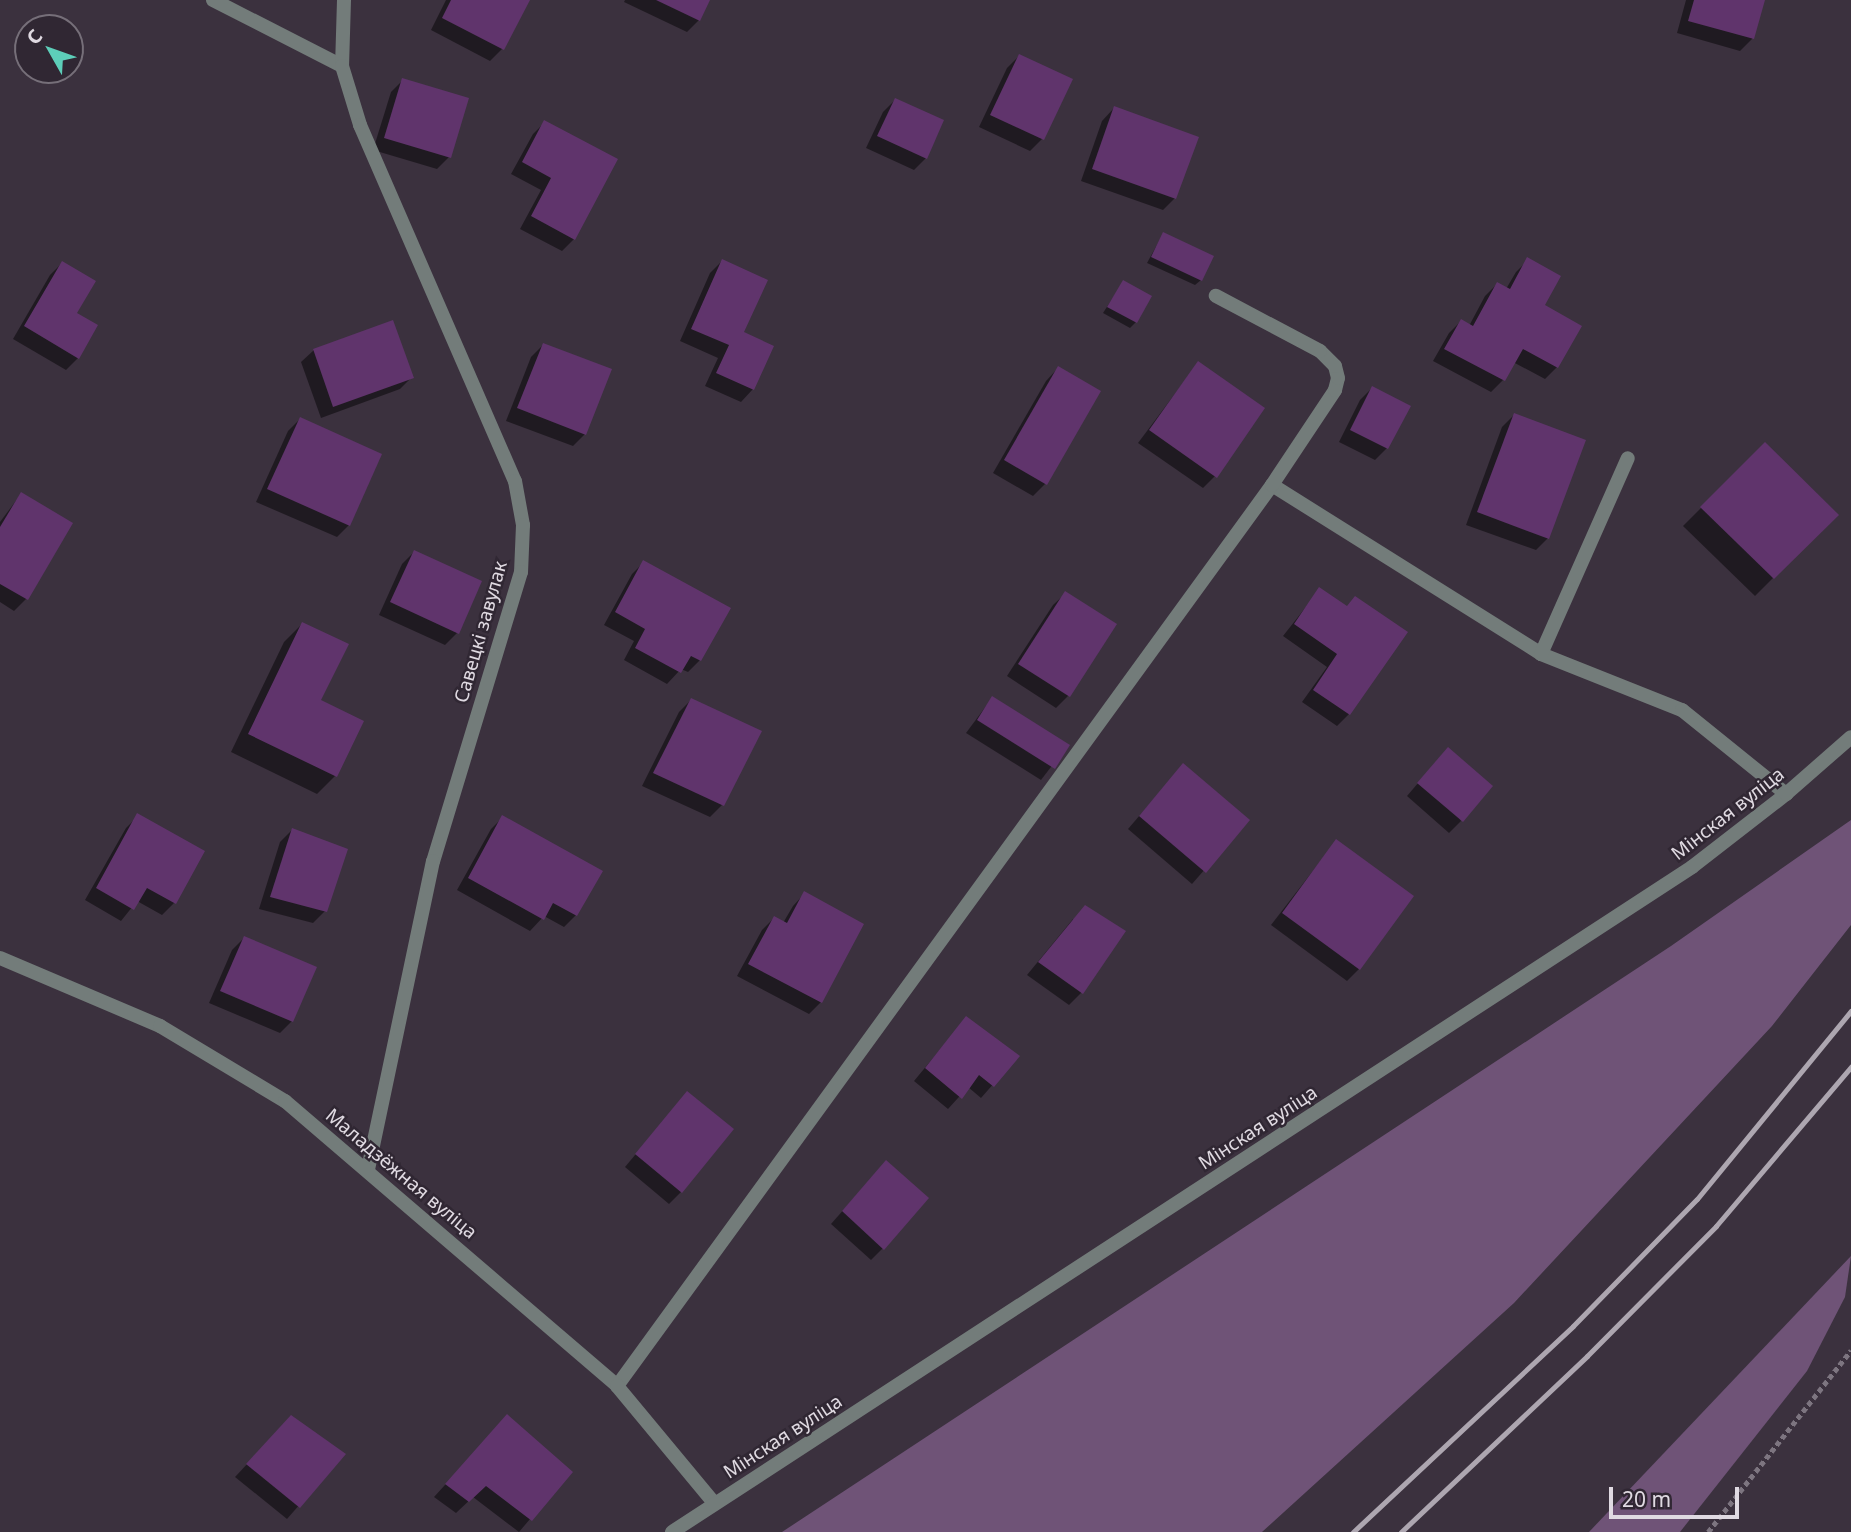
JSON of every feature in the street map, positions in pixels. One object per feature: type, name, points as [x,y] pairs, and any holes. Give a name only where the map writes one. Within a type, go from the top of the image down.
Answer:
[{"type":"street","points":[[213,0],[342,66]]},
{"type":"street","name":"Савецкі завулак","points":[[344,0],[342,66],[360,125],[514,481],[523,525],[521,572],[433,861],[368,1170]]},
{"type":"street","points":[[617,1386],[1272,485],[1335,390],[1338,377],[1335,366],[1320,351],[1216,296]]},
{"type":"street","points":[[1541,654],[1628,458]]},
{"type":"street","points":[[1272,485],[1541,654],[1682,710],[1786,794]]},
{"type":"street","name":"Мінская вуліца","points":[[672,1532],[1692,867],[1786,794],[1851,737]]},
{"type":"street","name":"Маладзёжная вуліца","points":[[0,958],[160,1026],[285,1101],[617,1386],[715,1504]]},
{"type":"path","points":[[1708,1532],[1851,1350]]},
{"type":"shaded area","points":[[1851,820],[1851,925],[1772,1026],[1514,1303],[1262,1532],[782,1532],[1671,946]]},
{"type":"shaded area","points":[[1851,1256],[1845,1297],[1807,1371],[1680,1532],[1589,1532]]},
{"type":"building","points":[[451,0],[530,0],[504,50],[442,18]]},
{"type":"building","points":[[656,0],[710,0],[700,21]]},
{"type":"building","points":[[1694,0],[1765,0],[1754,39],[1688,21]]},
{"type":"building","points":[[1019,54],[1073,79],[1044,140],[990,115]]},
{"type":"building","points":[[402,78],[469,98],[451,158],[384,138]]},
{"type":"building","points":[[895,98],[944,120],[927,159],[877,136]]},
{"type":"building","points":[[1114,106],[1199,137],[1176,199],[1092,169]]},
{"type":"building","points":[[544,120],[618,159],[575,240],[531,216],[551,178],[522,162]]},
{"type":"building","points":[[1163,232],[1214,256],[1202,281],[1151,257]]},
{"type":"building","points":[[1527,257],[1561,276],[1545,305],[1582,326],[1558,368],[1523,349],[1505,381],[1444,349],[1461,319],[1473,326],[1497,282],[1510,289]]},
{"type":"building","points":[[722,259],[768,280],[744,332],[774,346],[754,390],[716,373],[729,345],[691,329]]},
{"type":"building","points":[[62,261],[96,281],[77,313],[98,325],[79,359],[24,326]]},
{"type":"building","points":[[1123,280],[1152,296],[1137,323],[1107,307]]},
{"type":"building","points":[[393,320],[414,378],[333,407],[313,349]]},
{"type":"building","points":[[543,343],[612,369],[586,435],[517,408]]},
{"type":"building","points":[[1198,361],[1265,408],[1217,478],[1149,430]]},
{"type":"building","points":[[1058,366],[1101,391],[1047,485],[1004,460]]},
{"type":"building","points":[[1372,386],[1411,406],[1388,449],[1350,430]]},
{"type":"building","points":[[1514,413],[1586,440],[1549,539],[1477,512]]},
{"type":"building","points":[[300,417],[382,454],[350,526],[267,489]]},
{"type":"building","points":[[1765,442],[1839,515],[1774,579],[1700,507]]},
{"type":"building","points":[[21,492],[73,523],[28,600],[0,584],[0,527]]},
{"type":"building","points":[[414,550],[482,581],[459,634],[390,602]]},
{"type":"building","points":[[643,560],[731,608],[701,661],[691,656],[681,673],[635,648],[645,629],[615,612]]},
{"type":"building","points":[[1319,587],[1347,606],[1355,596],[1408,632],[1350,715],[1313,690],[1337,654],[1294,624]]},
{"type":"building","points":[[1065,591],[1117,624],[1070,697],[1018,664]]},
{"type":"building","points":[[302,622],[349,644],[321,700],[364,721],[337,777],[248,734]]},
{"type":"building","points":[[992,696],[1070,745],[1055,769],[977,720]]},
{"type":"building","points":[[691,698],[762,731],[724,806],[653,773]]},
{"type":"building","points":[[1448,747],[1493,786],[1463,822],[1417,783]]},
{"type":"building","points":[[1183,763],[1250,820],[1206,873],[1139,816]]},
{"type":"building","points":[[137,813],[205,851],[176,904],[147,888],[134,910],[96,888]]},
{"type":"building","points":[[502,815],[603,871],[577,916],[553,903],[544,920],[468,878]]},
{"type":"building","points":[[292,828],[348,849],[327,912],[270,897]]},
{"type":"building","points":[[1336,839],[1414,896],[1360,970],[1282,913]]},
{"type":"building","points":[[804,891],[864,924],[822,1003],[748,964],[774,916],[787,923]]},
{"type":"building","points":[[1085,905],[1126,931],[1083,994],[1038,962]]},
{"type":"building","points":[[244,936],[317,967],[293,1022],[220,991]]},
{"type":"building","points":[[966,1016],[1020,1056],[994,1087],[979,1075],[962,1099],[925,1068]]},
{"type":"building","points":[[687,1091],[734,1129],[682,1193],[635,1154]]},
{"type":"building","points":[[886,1160],[929,1198],[884,1250],[842,1211]]},
{"type":"building","points":[[507,1414],[573,1472],[532,1521],[486,1486],[469,1502],[445,1484]]},
{"type":"building","points":[[291,1415],[346,1454],[300,1508],[246,1464]]},
{"type":"railway","points":[[1353,1532],[1573,1326],[1697,1199],[1851,1011]]},
{"type":"railway","points":[[1401,1532],[1587,1356],[1716,1226],[1851,1067]]}]
